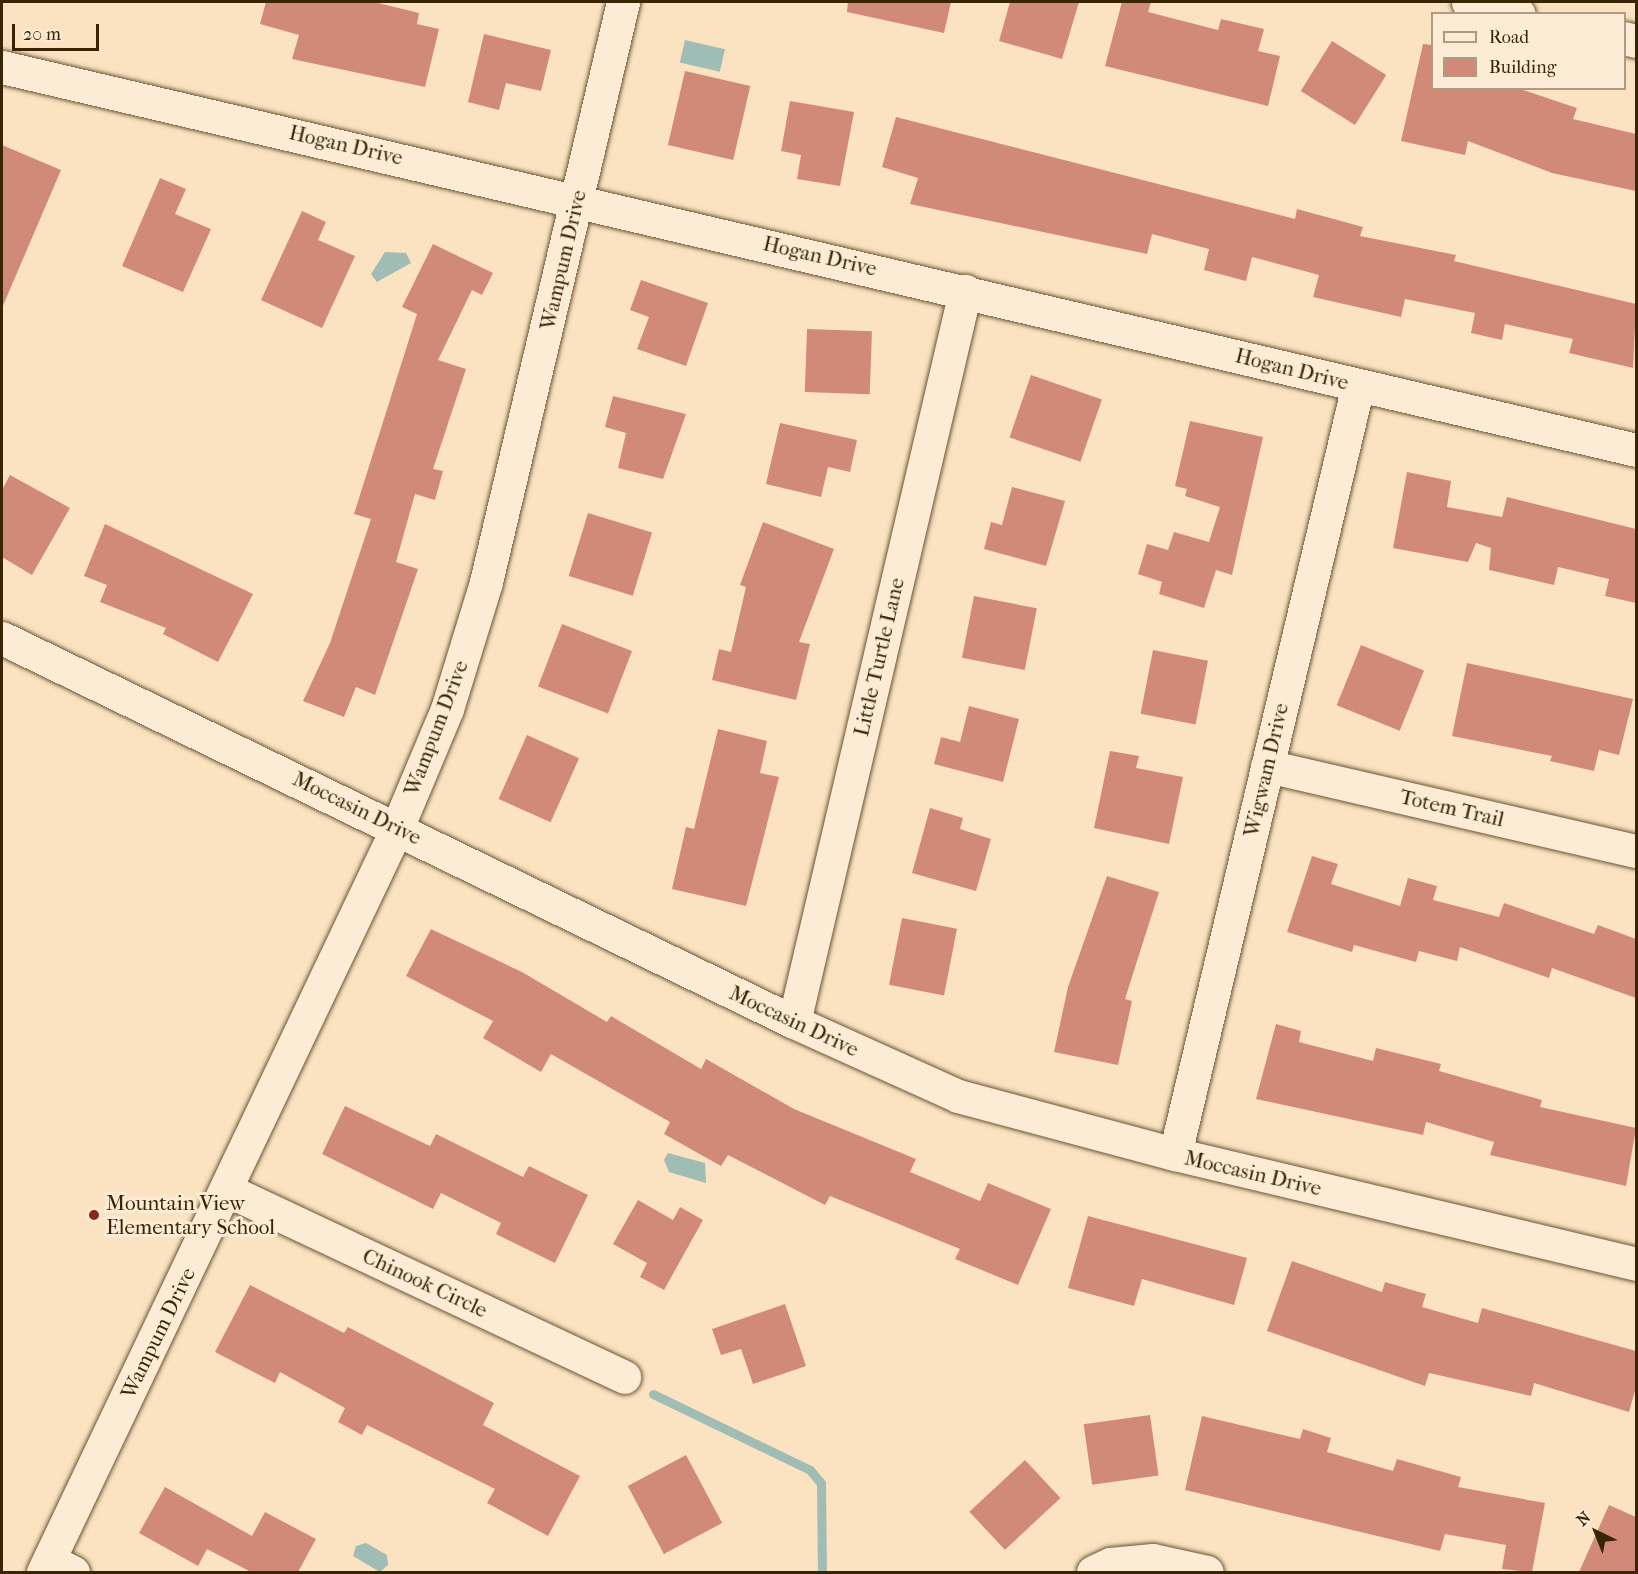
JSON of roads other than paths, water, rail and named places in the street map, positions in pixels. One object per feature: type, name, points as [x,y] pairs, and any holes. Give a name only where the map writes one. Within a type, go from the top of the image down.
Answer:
[{"type":"street","name":"Wampum Drive","points":[[55,1568],[226,1190],[397,828],[447,709],[486,582],[623,2]]},
{"type":"street","points":[[1468,2],[1510,12]]},
{"type":"street","name":"Hogan Drive","points":[[2,67],[578,198],[1636,450]]},
{"type":"street","name":"Little Turtle Lane","points":[[794,1022],[965,291]]},
{"type":"street","name":"Wigwam Drive","points":[[1175,1154],[1358,385]]},
{"type":"street","name":"Moccasin Drive","points":[[2,638],[794,1022],[958,1096],[1175,1154],[1636,1264]]},
{"type":"street","name":"Totem Trail","points":[[1267,766],[1636,851]]},
{"type":"street","name":"Chinook Circle","points":[[226,1190],[624,1377]]},
{"type":"street","points":[[1093,1572],[1110,1564],[1154,1560],[1207,1572]]},
{"type":"water","points":[[685,40],[725,49],[720,72],[680,62]]},
{"type":"water","points":[[385,252],[406,253],[411,263],[377,282],[371,274]]},
{"type":"water","points":[[668,1153],[705,1163],[706,1183],[669,1172],[664,1160]]},
{"type":"water","points":[[366,1543],[387,1555],[388,1565],[380,1572],[353,1556],[356,1546]]},
{"type":"waterway","points":[[653,1394],[810,1470],[821,1483],[822,1572]]},
{"type":"place","name":"Mountain View Elementary School","points":[[94,1215]]}]
